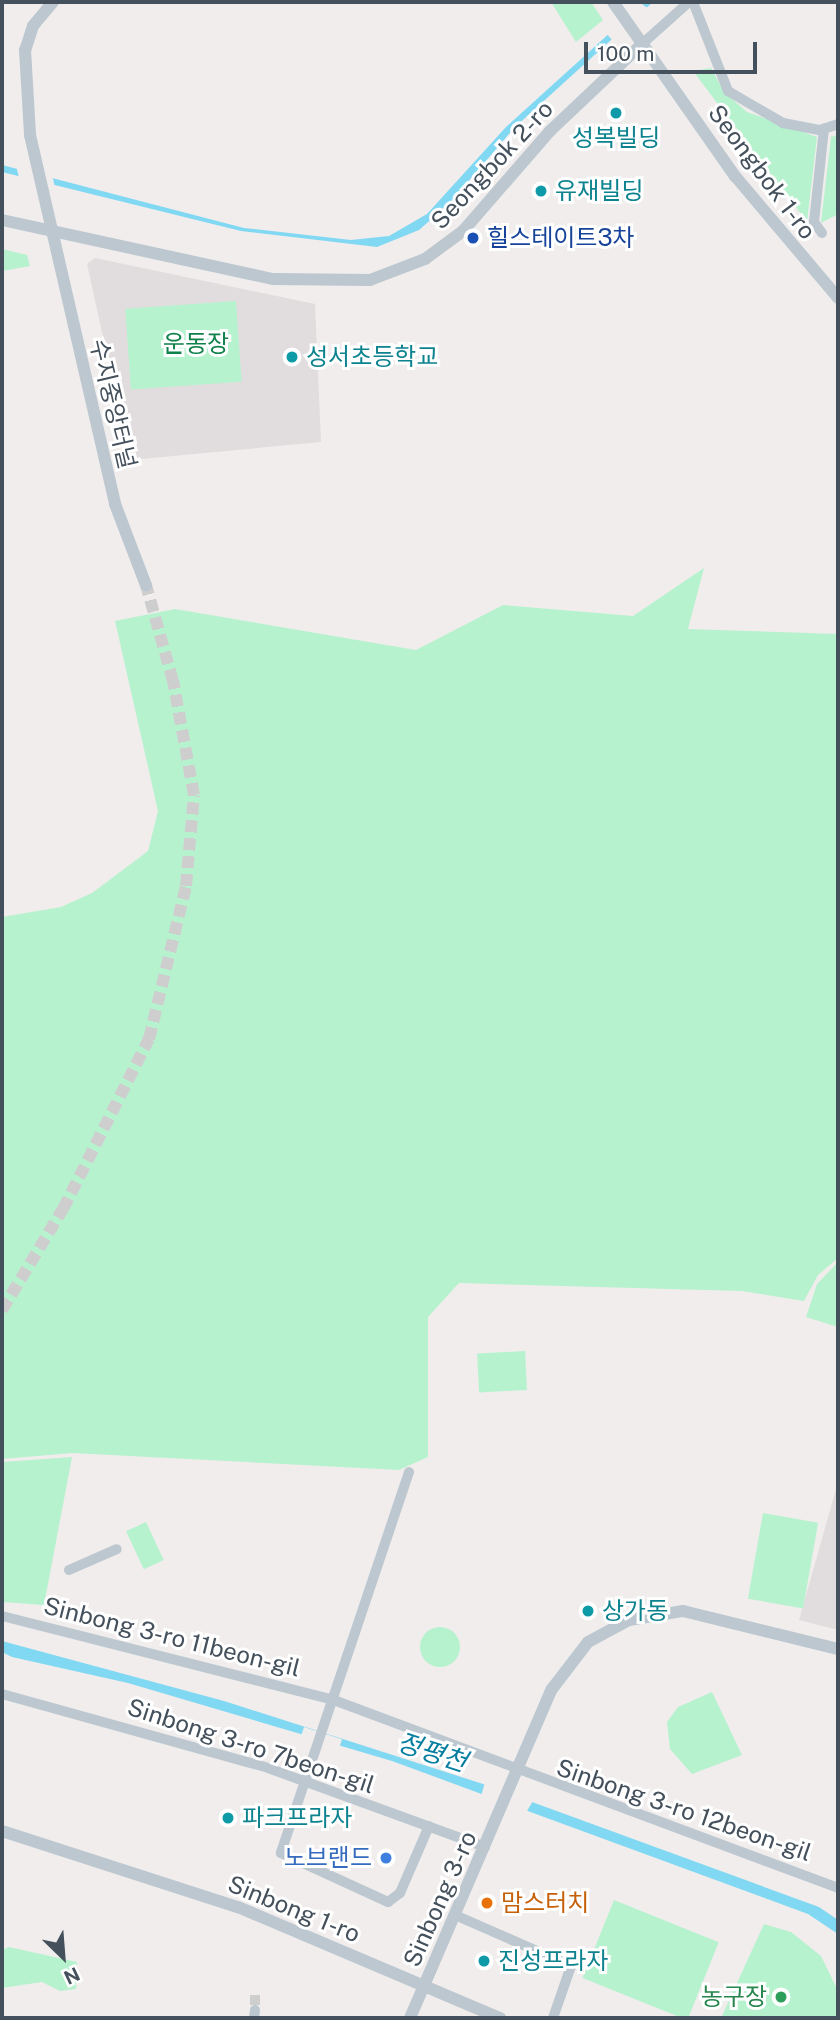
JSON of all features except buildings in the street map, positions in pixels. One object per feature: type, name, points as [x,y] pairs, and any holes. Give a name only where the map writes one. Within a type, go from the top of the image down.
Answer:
[{"type":"street","name":"수지중앙터널","points":[[53,2],[33,26],[25,50],[32,144],[49,229],[115,503],[146,585]]},
{"type":"street","name":"Seongbok 2-ro","points":[[2,220],[273,279],[347,283],[400,271],[463,231],[550,131],[691,2],[728,91],[774,119],[824,130]]},
{"type":"street","name":"Seongbok 1-ro","points":[[615,5],[735,176],[838,298]]},
{"type":"street","points":[[822,233],[814,222],[824,130],[838,124]]},
{"type":"street","points":[[409,1472],[326,1713],[283,1856],[381,1902],[399,1895],[429,1826]]},
{"type":"street","points":[[69,1570],[117,1549]]},
{"type":"street","points":[[519,1766],[552,1689],[574,1655],[629,1620],[666,1611],[705,1613],[838,1649]]},
{"type":"street","name":"Sinbong 3-ro 11beon-gil","points":[[2,1616],[331,1699],[519,1766]]},
{"type":"street","name":"Sinbong 3-ro 7beon-gil","points":[[2,1694],[306,1781],[485,1847]]},
{"type":"street","name":"Sinbong 3-ro","points":[[410,2018],[519,1766]]},
{"type":"street","name":"Sinbong 3-ro 12beon-gil","points":[[519,1766],[528,1777],[838,1888]]},
{"type":"street","name":"Sinbong 1-ro","points":[[2,1831],[66,1854],[238,1907],[500,2018]]},
{"type":"street","points":[[455,1915],[571,1966],[552,2018]]},
{"type":"shaded area","points":[[95,258],[315,304],[321,442],[130,460],[87,264]]},
{"type":"shaded area","points":[[838,1482],[838,1630],[799,1620]]},
{"type":"green space","points":[[551,2],[591,2],[603,20],[576,42]]},
{"type":"green space","points":[[711,68],[724,92],[747,112],[817,137],[807,222],[693,71]]},
{"type":"green space","points":[[838,135],[838,214],[821,223],[831,137]]},
{"type":"green space","points":[[2,249],[27,255],[30,266],[2,271]]},
{"type":"green space","name":"운동장","points":[[236,301],[242,382],[131,390],[125,309]]},
{"type":"green space","points":[[704,568],[688,629],[838,634],[838,1258],[818,1275],[804,1301],[742,1291],[459,1283],[428,1317],[428,1457],[399,1470],[72,1453],[2,1459],[2,917],[61,907],[92,893],[148,851],[158,811],[115,621],[175,609],[416,650],[503,605],[633,616]]},
{"type":"green space","points":[[838,1262],[838,1327],[806,1317],[817,1284]]},
{"type":"green space","points":[[525,1351],[527,1390],[479,1392],[477,1354]]},
{"type":"green space","points":[[72,1457],[44,1605],[2,1602],[2,1462]]},
{"type":"green space","points":[[763,1513],[818,1523],[803,1608],[748,1599]]},
{"type":"green space","points":[[146,1522],[164,1560],[144,1569],[126,1531]]},
{"type":"green space","points":[[440,1627],[454,1633],[460,1647],[454,1661],[440,1667],[426,1661],[420,1647],[426,1633]]},
{"type":"green space","points":[[712,1692],[742,1755],[692,1774],[670,1749],[667,1722],[678,1707]]},
{"type":"green space","points":[[614,1900],[719,1942],[688,2018],[682,2018],[583,1978]]},
{"type":"green space","points":[[764,1924],[791,1932],[821,1956],[838,1991],[838,2018],[721,2018]]},
{"type":"green space","points":[[9,1947],[77,1962],[76,1989],[60,1991],[42,1982],[2,1988],[2,1950]]},
{"type":"water","points":[[644,2],[653,2],[515,127],[449,204],[419,230],[377,247],[241,231],[2,172],[2,165],[244,228],[351,240],[389,236],[427,214],[506,127]]},
{"type":"water","name":"정평천","points":[[2,1641],[224,1701],[483,1784],[819,1907],[838,1920],[838,1934],[808,1914],[392,1761],[128,1683],[12,1657],[2,1652]]},
{"type":"pier","points":[[639,2],[649,9],[612,40],[605,32]]},
{"type":"pier","points":[[16,166],[52,175],[56,191],[21,185]]},
{"type":"pier","points":[[304,1727],[342,1739],[338,1753],[300,1740]]},
{"type":"pier","points":[[485,1782],[533,1801],[524,1816],[480,1800]]},
{"type":"tunnel","points":[[2,1310],[63,1209],[149,1039],[186,886],[194,795],[173,681],[146,585]]},
{"type":"tunnel","points":[[255,1995],[255,2010]]},
{"type":"place","name":"성복빌딩","points":[[616,113]]},
{"type":"place","name":"유재빌딩","points":[[541,191]]},
{"type":"place","name":"힐스테이트3차","points":[[473,238]]},
{"type":"place","name":"성서초등학교","points":[[292,357]]},
{"type":"place","name":"상가동","points":[[588,1611]]},
{"type":"place","name":"파크프라자","points":[[228,1818]]},
{"type":"place","name":"노브랜드","points":[[386,1858]]},
{"type":"place","name":"맘스터치","points":[[487,1903]]},
{"type":"place","name":"진성프라자","points":[[484,1961]]},
{"type":"place","name":"농구장","points":[[781,1997]]}]
